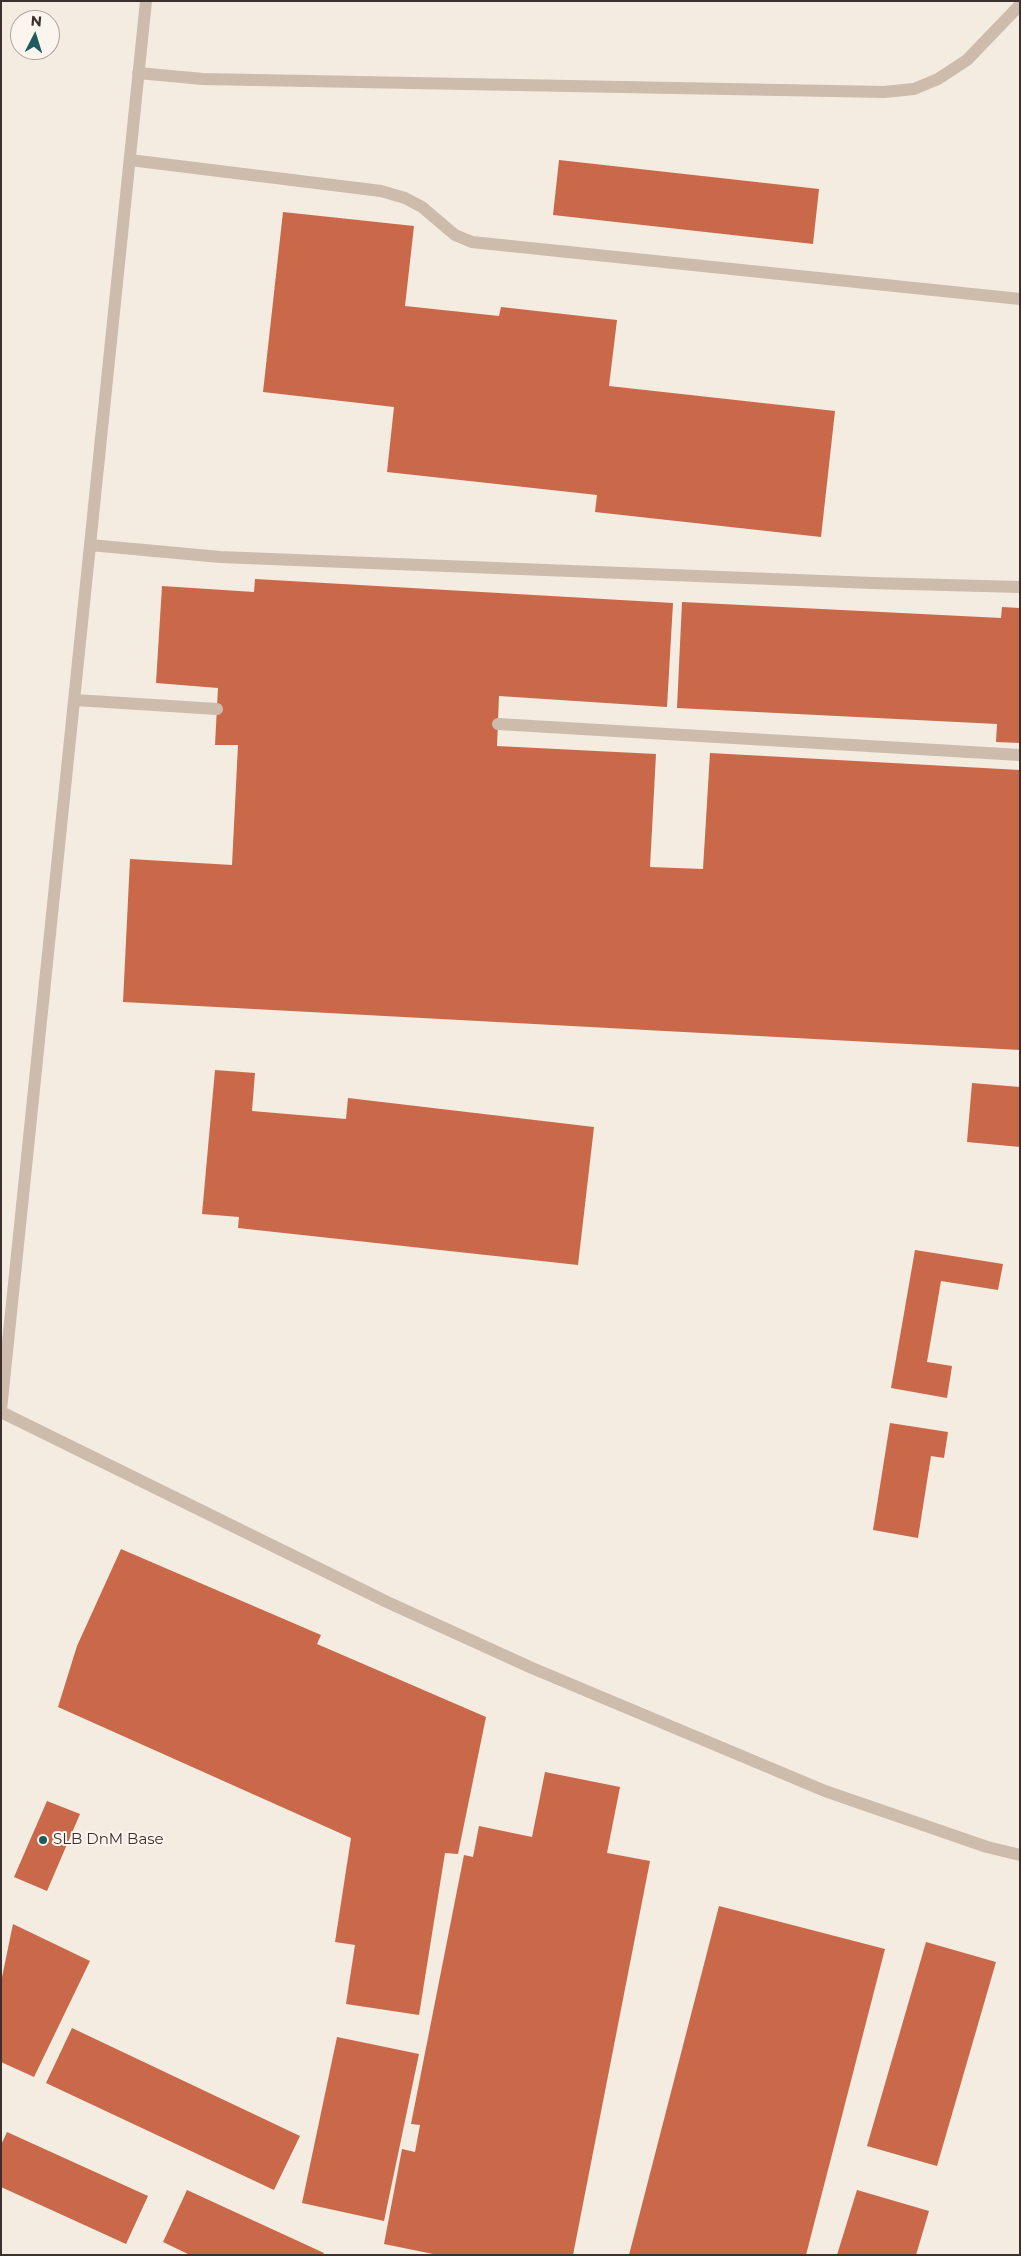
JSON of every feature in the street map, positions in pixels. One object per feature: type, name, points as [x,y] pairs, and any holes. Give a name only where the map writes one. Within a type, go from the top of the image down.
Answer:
[{"type":"street","points":[[146,1],[1,1411],[387,1602],[532,1668],[825,1791],[978,1844],[1020,1855]]},
{"type":"street","points":[[138,72],[203,79],[884,92],[914,89],[960,65],[992,36],[1020,5]]},
{"type":"street","points":[[130,160],[381,191],[406,198],[422,207],[454,235],[472,242],[1020,299]]},
{"type":"street","points":[[90,545],[230,557],[872,583],[1020,587]]},
{"type":"street","points":[[74,700],[217,709]]},
{"type":"street","points":[[498,724],[1020,755]]},
{"type":"building","points":[[559,160],[819,189],[813,244],[553,215]]},
{"type":"building","points":[[283,212],[414,226],[405,306],[499,316],[501,307],[617,320],[609,386],[835,411],[821,537],[595,512],[597,495],[387,472],[394,407],[263,392]]},
{"type":"building","points":[[255,579],[673,603],[667,707],[499,696],[497,746],[656,754],[650,867],[703,869],[710,753],[1020,770],[1020,1050],[123,1002],[130,859],[232,865],[238,745],[215,745],[218,688],[156,683],[162,586],[254,592]]},
{"type":"building","points":[[682,602],[1001,618],[1002,607],[1020,608],[1020,743],[996,742],[997,724],[677,708]]},
{"type":"building","points":[[215,1070],[255,1073],[252,1111],[346,1119],[348,1098],[594,1127],[578,1265],[238,1228],[239,1217],[202,1214]]},
{"type":"building","points":[[972,1083],[1020,1087],[1020,1147],[967,1142]]},
{"type":"building","points":[[915,1250],[1003,1264],[998,1290],[941,1281],[927,1362],[952,1366],[947,1398],[891,1388]]},
{"type":"building","points":[[890,1423],[948,1432],[944,1458],[931,1456],[918,1538],[873,1530]]},
{"type":"building","points":[[121,1549],[321,1635],[317,1644],[486,1717],[458,1854],[445,1853],[419,2015],[346,2004],[355,1945],[335,1942],[351,1838],[58,1707],[77,1646]]},
{"type":"building","points":[[545,1772],[620,1787],[607,1853],[650,1861],[573,2255],[438,2255],[384,2244],[402,2149],[415,2152],[420,2125],[411,2124],[464,1855],[473,1857],[479,1826],[532,1837]]},
{"type":"building","points":[[47,1801],[80,1814],[47,1891],[14,1877]]},
{"type":"building","points":[[719,1906],[885,1949],[806,2255],[629,2255]]},
{"type":"building","points":[[13,1924],[90,1961],[34,2077],[1,2062],[1,1982]]},
{"type":"building","points":[[926,1942],[996,1962],[937,2166],[867,2146]]},
{"type":"building","points":[[72,2028],[300,2136],[274,2190],[46,2083]]},
{"type":"building","points":[[337,2037],[419,2054],[384,2221],[302,2203]]},
{"type":"building","points":[[7,2132],[148,2196],[126,2244],[1,2187],[1,2145]]},
{"type":"building","points":[[187,2190],[324,2253],[323,2255],[190,2255],[163,2242]]},
{"type":"building","points":[[857,2190],[929,2211],[916,2255],[837,2255]]},
{"type":"place","name":"SLB DnM Base","points":[[43,1840]]}]
